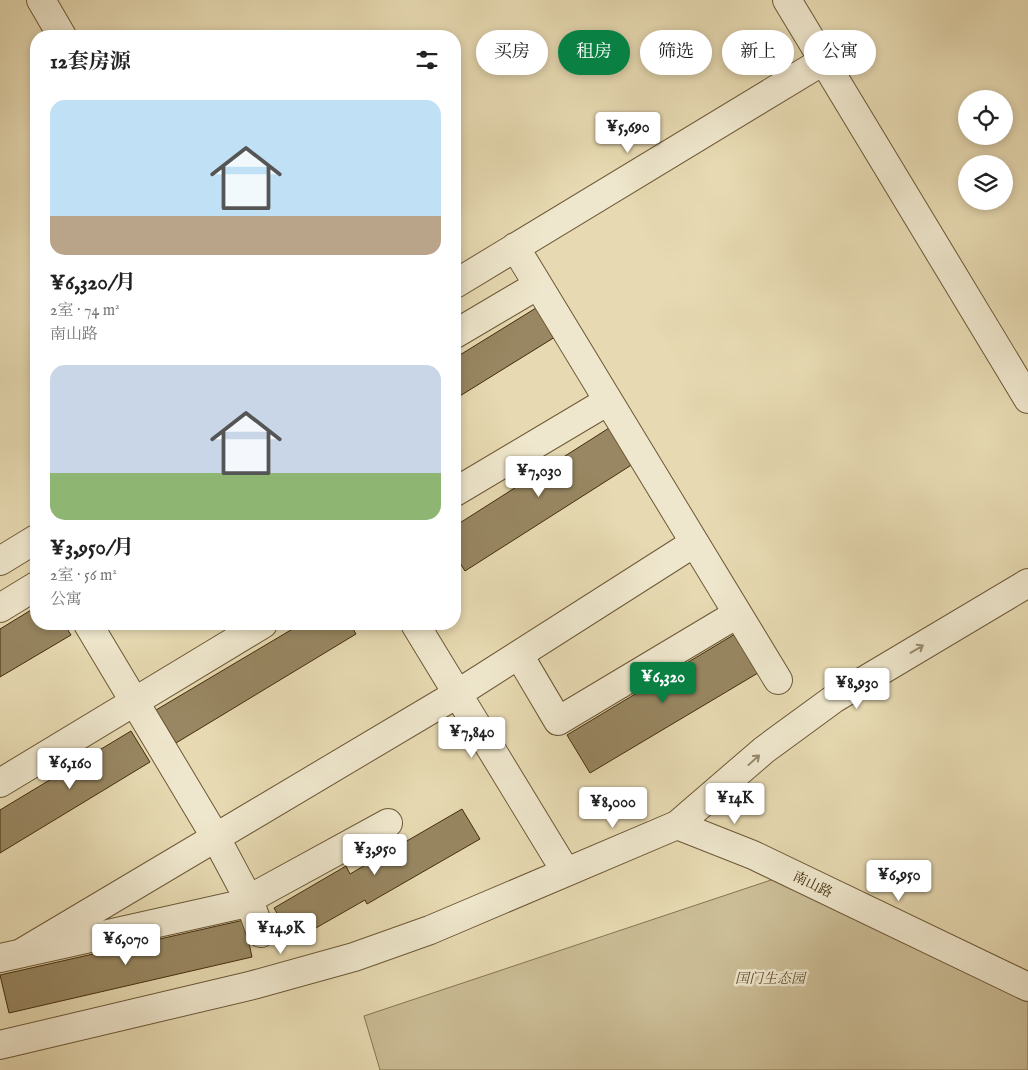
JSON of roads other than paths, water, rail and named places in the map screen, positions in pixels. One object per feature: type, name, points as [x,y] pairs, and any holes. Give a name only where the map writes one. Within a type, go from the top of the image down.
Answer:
[{"type":"street","points":[[41,0],[58,30]]},
{"type":"street","points":[[786,0],[804,30]]},
{"type":"street","points":[[461,280],[804,72]]},
{"type":"street","points":[[832,75],[1028,399]]},
{"type":"street","points":[[515,247],[778,680]]},
{"type":"street","points":[[461,330],[538,285]]},
{"type":"street","points":[[461,488],[608,400]]},
{"type":"street","points":[[0,561],[30,543]]},
{"type":"street","points":[[11,955],[216,838],[457,694],[694,543]]},
{"type":"street","points":[[0,1045],[253,985],[354,957],[430,930],[566,872],[689,830],[764,750],[835,698],[1028,583]]},
{"type":"street","points":[[0,608],[30,590]]},
{"type":"street","points":[[519,655],[558,721],[738,614]]},
{"type":"street","points":[[92,630],[216,838],[250,900],[261,933]]},
{"type":"street","points":[[0,783],[253,630]]},
{"type":"street","points":[[418,630],[566,872]]},
{"type":"street","points":[[11,955],[238,905],[388,823]]},
{"type":"street","name":"南山路","points":[[689,830],[753,856],[1028,987]]},
{"type":"park label","name":"国门生态园","points":[[770,978]]}]
